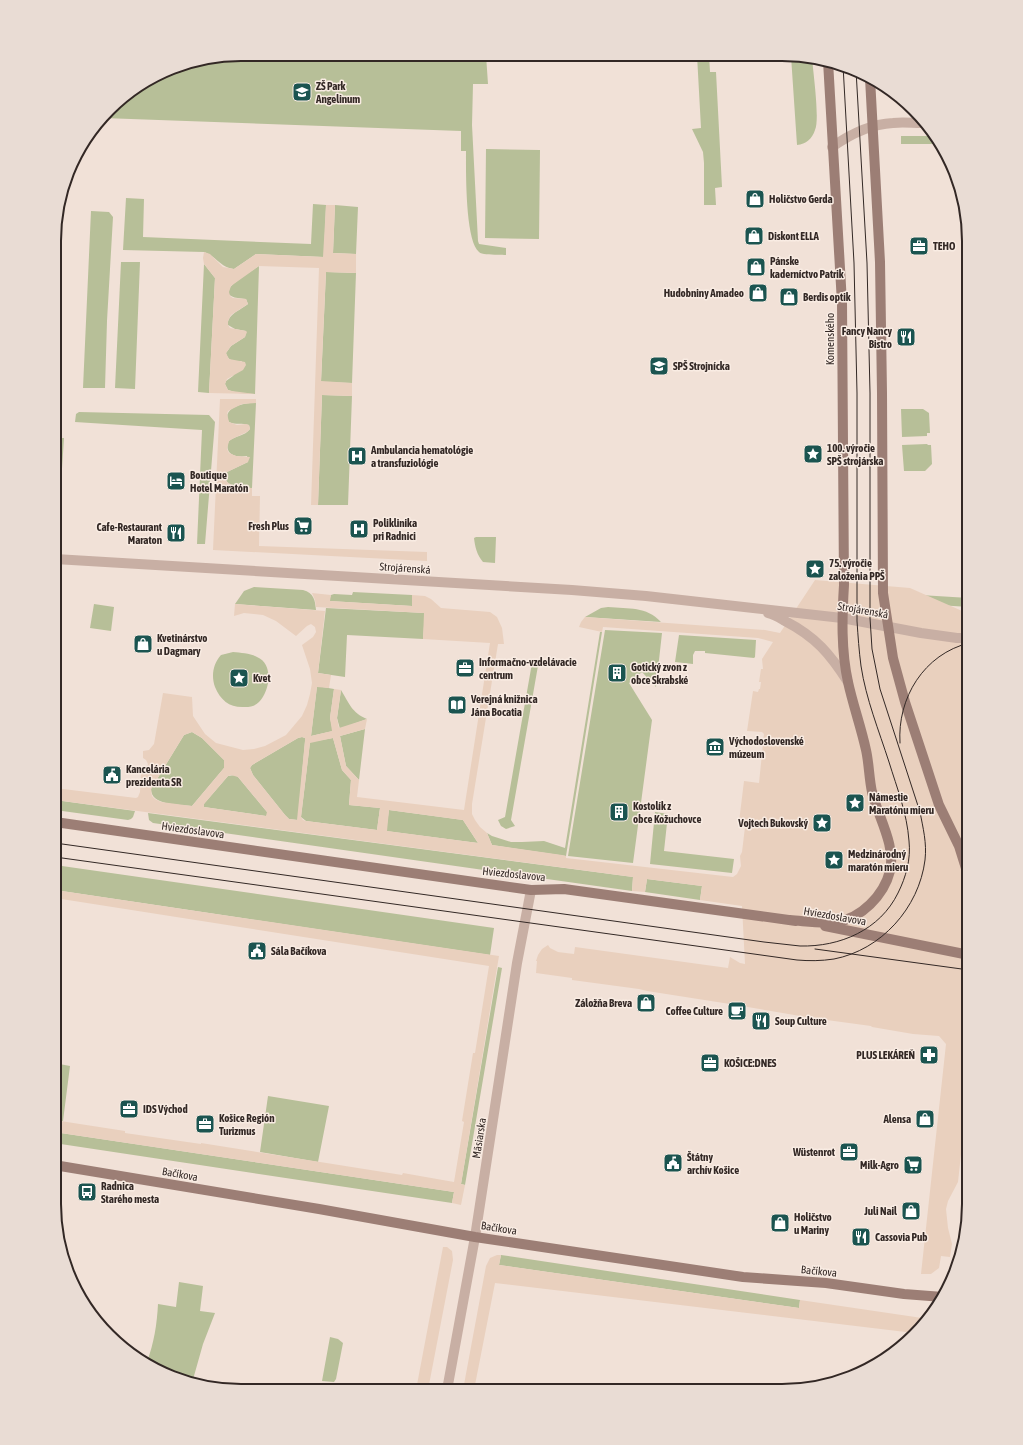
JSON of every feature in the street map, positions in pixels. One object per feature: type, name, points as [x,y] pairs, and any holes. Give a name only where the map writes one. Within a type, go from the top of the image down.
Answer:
[{"type":"street","name":"Komenského","points":[[828,67],[842,303],[844,578],[842,618]]},
{"type":"street","points":[[870,84],[880,262],[883,592],[893,658],[905,702],[939,805],[959,846],[962,856]]},
{"type":"street","points":[[832,147],[847,136],[872,127],[892,123],[918,123]]},
{"type":"street","name":"Strojárenská","points":[[61,559],[572,590],[646,596],[842,618],[921,633],[962,638]]},
{"type":"street","name":"Strojárenská","points":[[753,609],[772,614],[806,633],[833,659],[848,682]]},
{"type":"street","points":[[790,920],[820,923],[837,922],[857,915],[877,896],[890,872],[892,858],[872,792],[866,751],[848,682],[845,664],[842,618]]},
{"type":"street","name":"Hviezdoslavova","points":[[61,823],[531,890],[564,889],[790,920],[962,954]]},
{"type":"street","name":"Mäsiarska","points":[[448,1384],[475,1237],[518,963],[531,890]]},
{"type":"street","name":"Bačíkova","points":[[61,1167],[319,1209],[475,1237],[743,1277],[826,1283],[904,1294],[936,1296]]},
{"type":"green space","name":"ZŠ Park Angelinum","points":[[229,61],[486,61],[488,84],[473,84],[472,125],[478,241],[479,244],[506,248],[506,255],[481,253],[474,245],[467,204],[466,151],[461,151],[461,131],[110,118],[122,106],[151,85],[172,75],[206,64]]},
{"type":"green space","points":[[697,61],[709,61],[710,72],[716,72],[722,187],[715,188],[716,205],[704,205],[703,152],[692,129],[701,128]]},
{"type":"green space","points":[[791,61],[813,64],[817,106],[814,133],[806,142],[797,145]]},
{"type":"green space","points":[[901,136],[928,136],[934,144],[901,144]]},
{"type":"green space","points":[[486,149],[540,150],[539,239],[485,238]]},
{"type":"green space","points":[[126,198],[144,199],[143,237],[311,244],[313,204],[326,205],[324,257],[256,254],[234,269],[229,268],[204,252],[123,250]]},
{"type":"green space","points":[[335,205],[358,207],[356,254],[333,253]]},
{"type":"green space","points":[[91,211],[109,212],[113,217],[105,388],[83,388]]},
{"type":"green space","points":[[121,262],[140,262],[135,389],[115,388]]},
{"type":"green space","points":[[204,264],[215,278],[209,393],[198,392]]},
{"type":"green space","points":[[259,266],[255,394],[238,393],[228,390],[225,384],[226,381],[233,376],[242,361],[234,361],[228,358],[226,353],[231,346],[245,337],[246,331],[235,329],[228,325],[228,321],[232,315],[248,304],[246,299],[234,297],[229,294],[229,290],[238,280]]},
{"type":"green space","points":[[326,272],[356,273],[352,383],[321,382]]},
{"type":"green space","points":[[322,395],[352,396],[348,505],[318,505]]},
{"type":"green space","points":[[250,403],[256,403],[252,488],[238,487],[229,484],[226,477],[227,472],[248,462],[247,456],[235,456],[229,452],[229,441],[250,429],[249,425],[229,422],[227,417],[233,408]]},
{"type":"green space","points":[[901,409],[923,409],[929,413],[930,433],[927,433],[927,436],[902,437]]},
{"type":"green space","points":[[79,412],[209,415],[215,422],[205,544],[197,544],[202,430],[75,422],[76,414]]},
{"type":"green space","points":[[61,438],[64,438],[61,484]]},
{"type":"green space","points":[[902,445],[931,445],[932,464],[925,471],[904,471]]},
{"type":"green space","points":[[496,537],[495,563],[483,562],[475,545],[474,538]]},
{"type":"green space","points":[[254,587],[307,591],[313,597],[316,610],[235,604],[244,591]]},
{"type":"green space","points":[[353,592],[412,595],[412,606],[329,601],[331,595],[352,595]]},
{"type":"green space","points":[[920,595],[962,598],[962,607],[922,604]]},
{"type":"green space","points":[[94,604],[114,607],[111,631],[90,628]]},
{"type":"green space","points":[[326,608],[425,613],[423,639],[347,635],[345,677],[318,673]]},
{"type":"green space","points":[[601,608],[637,609],[649,613],[661,622],[585,617]]},
{"type":"green space","points":[[605,630],[662,633],[656,687],[642,672],[629,683],[652,720],[633,863],[568,856]]},
{"type":"green space","points":[[600,632],[602,632],[566,856],[492,845],[487,833],[511,842],[544,841],[565,848]]},
{"type":"green space","points":[[679,635],[756,640],[755,657],[695,651],[693,655],[693,664],[675,662]]},
{"type":"green space","points":[[233,652],[245,653],[254,656],[262,660],[266,665],[268,671],[268,685],[263,697],[253,706],[240,707],[230,705],[223,700],[215,687],[213,674],[216,662],[221,655]]},
{"type":"green space","points":[[539,660],[511,820],[515,826],[506,829],[501,826],[498,820],[505,817],[532,663]]},
{"type":"green space","points":[[317,686],[334,689],[330,718],[333,731],[311,736]]},
{"type":"green space","points":[[341,690],[354,711],[367,719],[340,729],[337,718]]},
{"type":"green space","points":[[365,729],[359,780],[346,766],[340,736]]},
{"type":"green space","points":[[192,732],[202,738],[224,760],[224,768],[192,806],[167,803],[156,799],[152,795],[151,789],[184,735]]},
{"type":"green space","points":[[302,737],[305,738],[305,741],[298,820],[289,819],[285,815],[253,775],[250,768],[252,765]]},
{"type":"green space","points":[[333,738],[342,770],[351,780],[349,805],[380,808],[377,830],[306,821],[301,817],[310,742]]},
{"type":"green space","points":[[235,775],[267,812],[268,814],[266,816],[204,807],[203,805],[228,776]]},
{"type":"green space","points":[[61,801],[135,811],[133,817],[128,820],[61,811]]},
{"type":"green space","points":[[389,810],[463,820],[478,843],[386,831]]},
{"type":"green space","points":[[655,812],[668,814],[664,851],[734,859],[732,873],[650,864]]},
{"type":"green space","points":[[148,813],[633,877],[632,891],[153,823],[149,820]]},
{"type":"green space","points":[[61,866],[494,928],[490,955],[61,891]]},
{"type":"green space","points":[[647,879],[702,886],[700,900],[645,892]]},
{"type":"green space","points":[[498,967],[502,968],[465,1185],[461,1184]]},
{"type":"green space","points":[[61,1064],[70,1066],[63,1121],[61,1121]]},
{"type":"green space","points":[[268,1096],[329,1106],[318,1162],[260,1152]]},
{"type":"green space","points":[[61,1133],[454,1192],[452,1203],[61,1144]]},
{"type":"green space","points":[[501,1255],[800,1300],[799,1308],[499,1265]]},
{"type":"green space","points":[[179,1282],[203,1286],[200,1311],[215,1313],[203,1344],[194,1378],[172,1370],[148,1358],[155,1333],[158,1304],[176,1307]]},
{"type":"green space","points":[[330,1337],[338,1339],[343,1343],[336,1379],[334,1382],[322,1381]]},
{"type":"shaded area","points":[[326,205],[335,205],[333,253],[356,254],[356,273],[326,272],[321,381],[352,383],[352,396],[322,395],[318,505],[311,505],[319,268],[259,266],[231,286],[229,292],[230,296],[233,298],[246,299],[248,304],[231,315],[228,325],[230,328],[247,332],[245,337],[231,346],[226,353],[229,359],[245,362],[246,365],[243,370],[227,379],[225,384],[228,390],[255,394],[209,393],[215,278],[204,264],[203,258],[204,252],[210,254],[223,267],[234,269],[256,254],[323,257]]},
{"type":"shaded area","points":[[220,399],[256,399],[256,403],[242,404],[228,411],[227,414],[229,422],[237,425],[249,425],[250,429],[229,441],[227,449],[229,453],[236,456],[250,457],[248,462],[227,472],[225,478],[227,482],[235,487],[252,488],[252,496],[260,496],[259,546],[427,552],[427,561],[213,550]]},
{"type":"shaded area","name":"Námestie Maratónu mieru","points":[[815,580],[910,588],[962,611],[962,1145],[958,1182],[948,1201],[946,1209],[948,1228],[952,1244],[950,1257],[941,1256],[939,1268],[931,1274],[921,1274],[946,1044],[939,1036],[913,1034],[536,973],[536,961],[538,955],[542,949],[548,945],[550,948],[558,952],[574,954],[575,947],[728,968],[730,957],[740,963],[745,964],[742,906],[700,900],[702,886],[647,879],[645,892],[632,891],[633,877],[61,801],[61,789],[136,798],[138,797],[140,792],[141,773],[145,772],[148,764],[143,758],[143,751],[149,750],[154,744],[163,693],[192,697],[193,716],[205,734],[216,743],[243,750],[254,749],[265,746],[286,735],[302,716],[310,694],[312,683],[310,669],[302,645],[313,637],[316,632],[315,627],[311,624],[296,636],[276,621],[263,615],[244,613],[234,616],[235,604],[325,611],[318,673],[331,675],[329,688],[317,687],[311,736],[332,731],[330,718],[334,689],[341,690],[337,718],[339,728],[367,719],[365,729],[340,736],[346,766],[359,780],[357,797],[464,810],[490,643],[423,639],[424,613],[316,607],[312,593],[331,595],[330,601],[412,606],[412,595],[425,596],[441,608],[490,612],[497,617],[502,628],[504,644],[498,644],[472,804],[472,814],[480,827],[487,833],[492,845],[562,855],[566,856],[566,858],[733,877],[737,874],[741,866],[740,856],[742,852],[745,827],[744,823],[739,822],[744,781],[759,783],[764,734],[762,732],[747,731],[753,691],[758,692],[760,689],[761,682],[759,682],[761,669],[763,669],[762,659],[773,642],[758,638],[603,627],[602,632],[579,627],[585,617],[765,630],[780,633]],"holes":[[[192,732],[202,738],[224,760],[224,768],[192,806],[161,802],[152,796],[151,789],[184,735]],[[302,737],[305,738],[305,741],[297,820],[289,819],[285,815],[253,775],[250,768],[252,765]],[[333,738],[342,770],[351,780],[349,805],[380,808],[377,830],[306,821],[301,817],[310,743]],[[231,775],[238,777],[267,812],[266,816],[204,807],[204,804],[228,776]],[[389,810],[463,820],[478,843],[387,831]]]},
{"type":"shaded area","points":[[61,891],[499,956],[461,1184],[465,1185],[461,1205],[452,1203],[454,1192],[61,1133],[61,1121],[125,1131],[125,1133],[201,1143],[402,1175],[403,1173],[454,1182],[473,1053],[475,1053],[489,966],[61,899]]},
{"type":"shaded area","points":[[443,1247],[447,1247],[452,1251],[453,1260],[429,1384],[417,1384]]},
{"type":"shaded area","points":[[501,1255],[499,1265],[799,1308],[800,1300],[921,1318],[908,1332],[495,1283],[475,1384],[464,1384],[486,1266],[490,1258]]},
{"type":"tram line","points":[[61,844],[800,946],[815,946],[844,939],[857,934],[881,917],[890,906],[901,887],[906,874],[909,848],[908,831],[901,801],[873,715],[863,678],[857,621],[857,393],[854,263],[843,72]]},
{"type":"tram line","points":[[61,858],[797,960],[829,960],[851,954],[882,936],[895,924],[906,910],[915,894],[921,878],[925,860],[925,848],[920,812],[880,689],[872,649],[870,618],[870,393],[867,263],[856,77]]},
{"type":"tram line","points":[[900,743],[900,726],[903,710],[916,680],[939,657],[962,646]]},
{"type":"tram line","points":[[815,949],[962,969]]},
{"type":"place","name":"ZŠ Park Angelinum","points":[[302,92]]},
{"type":"place","name":"Holičstvo Gerda","points":[[755,199]]},
{"type":"place","name":"Diskont ELLA","points":[[754,236]]},
{"type":"place","name":"TEHO","points":[[919,246]]},
{"type":"place","name":"Pánske kaderníctvo Patrik","points":[[756,267]]},
{"type":"place","name":"Hudobniny Amadeo","points":[[758,293]]},
{"type":"place","name":"Berdis optik","points":[[789,297]]},
{"type":"place","name":"Fancy Nancy Bistro","points":[[906,337]]},
{"type":"place","name":"SPŠ Strojnícka","points":[[659,366]]},
{"type":"place","name":"100. výročie SPŠ strojárska","points":[[813,454]]},
{"type":"place","name":"Ambulancia hematológie a transfuziológie","points":[[357,456]]},
{"type":"place","name":"Boutique Hotel Maratón","points":[[176,481]]},
{"type":"place","name":"Fresh Plus","points":[[303,526]]},
{"type":"place","name":"Poliklinika pri Radnici","points":[[359,529]]},
{"type":"place","name":"Cafe-Restaurant Maraton","points":[[176,533]]},
{"type":"place","name":"75. výročie založenia PPŠ","points":[[815,569]]},
{"type":"place","name":"Kvetinárstvo u Dagmary","points":[[143,644]]},
{"type":"place","name":"Informačno-vzdelávacie centrum","points":[[465,668]]},
{"type":"place","name":"Gotický zvon z obce Skrabské","points":[[617,673]]},
{"type":"place","name":"Kvet","points":[[239,678]]},
{"type":"place","name":"Verejná knižnica Jána Bocatia","points":[[457,705]]},
{"type":"place","name":"Východoslovenské múzeum","points":[[715,747]]},
{"type":"place","name":"Kancelária prezidenta SR","points":[[112,775]]},
{"type":"place","name":"Námestie Maratónu mieru","points":[[855,803]]},
{"type":"place","name":"Kostolík z obce Kožuchovce","points":[[619,812]]},
{"type":"place","name":"Vojtech Bukovský","points":[[822,823]]},
{"type":"place","name":"Medzinárodný maratón mieru","points":[[834,860]]},
{"type":"place","name":"Sála Bačíkova","points":[[257,951]]},
{"type":"place","name":"Záložňa Breva","points":[[646,1003]]},
{"type":"place","name":"Coffee Culture","points":[[737,1011]]},
{"type":"place","name":"Soup Culture","points":[[761,1021]]},
{"type":"place","name":"PLUS LEKÁREŇ","points":[[929,1055]]},
{"type":"place","name":"KOŠICE:DNES","points":[[710,1063]]},
{"type":"place","name":"IDS Východ","points":[[129,1109]]},
{"type":"place","name":"Alensa","points":[[925,1119]]},
{"type":"place","name":"Košice Región Turizmus","points":[[205,1124]]},
{"type":"place","name":"Wüstenrot","points":[[849,1152]]},
{"type":"place","name":"Štátny archív Košice","points":[[673,1163]]},
{"type":"place","name":"Milk-Agro","points":[[913,1165]]},
{"type":"place","name":"Radnica Starého mesta","points":[[87,1192]]},
{"type":"place","name":"Juli Nail","points":[[911,1211]]},
{"type":"place","name":"Holičstvo u Mariny","points":[[780,1223]]},
{"type":"place","name":"Cassovia Pub","points":[[861,1237]]}]
